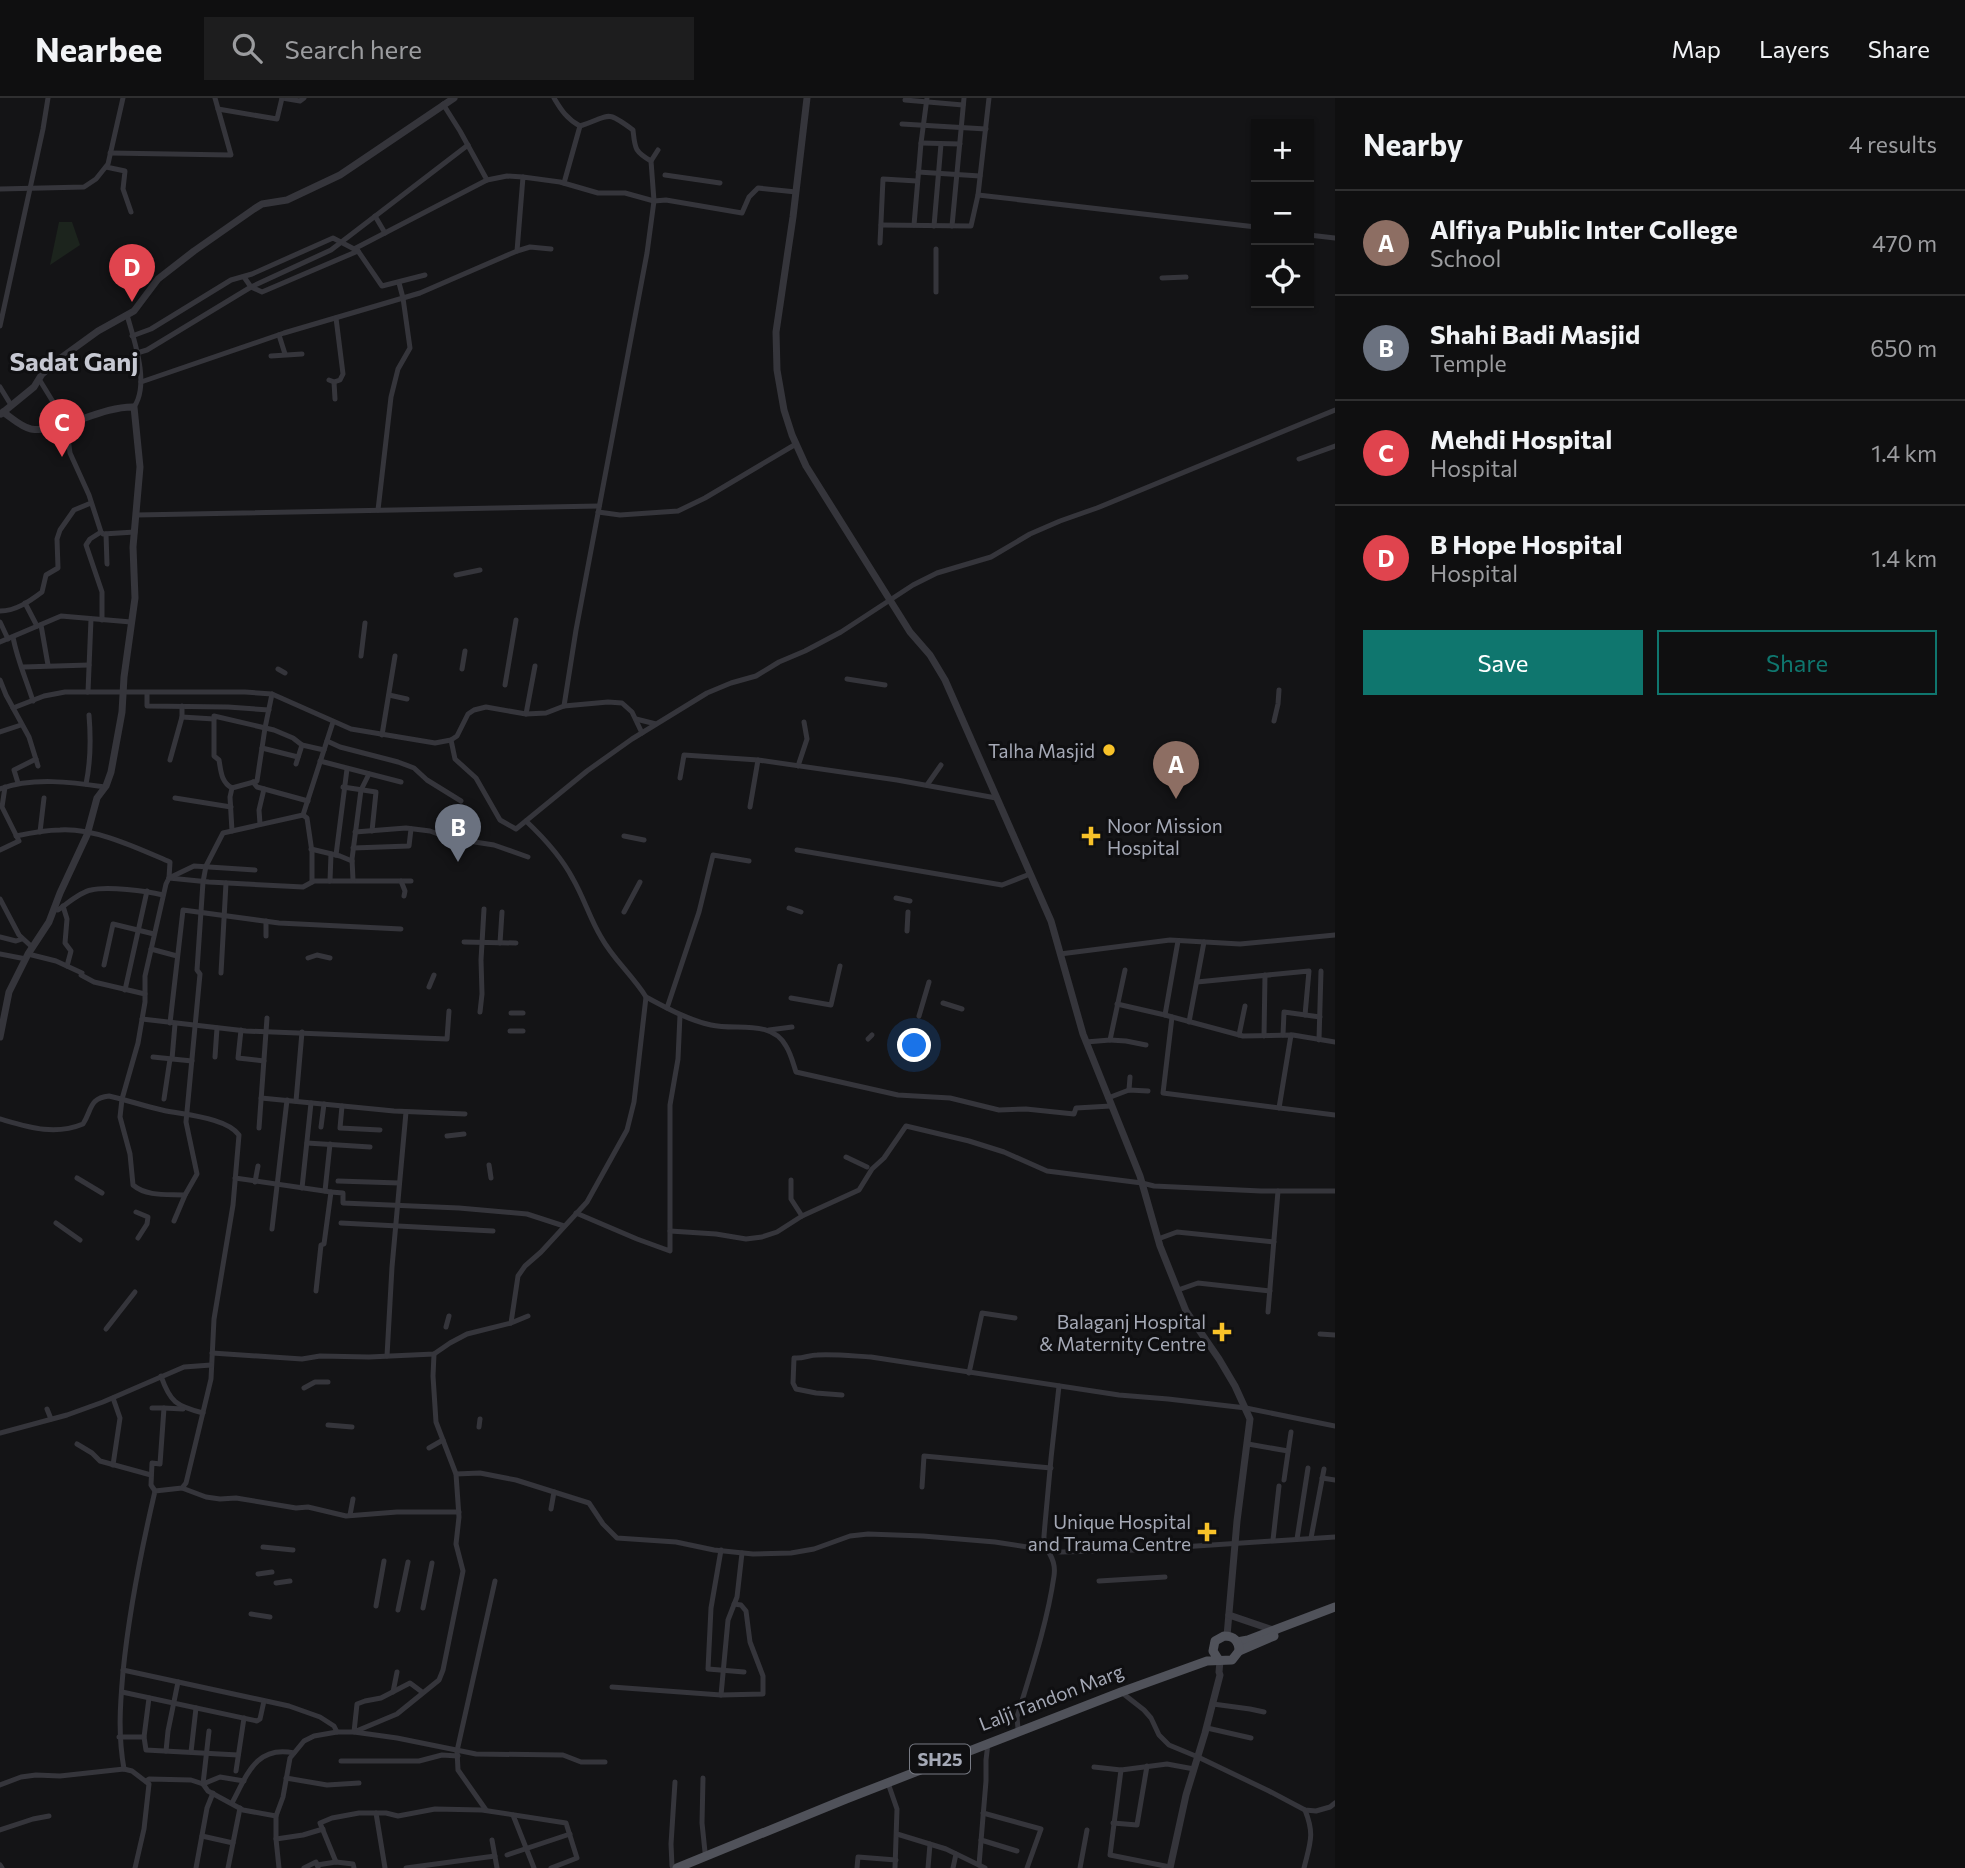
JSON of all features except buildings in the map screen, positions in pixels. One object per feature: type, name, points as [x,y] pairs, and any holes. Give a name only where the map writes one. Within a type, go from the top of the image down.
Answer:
[{"type":"main road","name":"SH25","points":[[1277,1632],[1335,1607]]},
{"type":"main road","name":"SH25","points":[[1227,1636],[1215,1641],[1220,1658],[1237,1656],[1238,1646],[1335,1613]]},
{"type":"main road","points":[[1227,1636],[1234,1638],[1238,1646]]},
{"type":"main road","name":"Lalji Tandon Marg","points":[[848,1797],[1205,1657],[1220,1658]]},
{"type":"main road","name":"Lalji Tandon Marg","points":[[1019,1730],[1220,1658]]},
{"type":"main road","name":"Lalji Tandon Marg","points":[[672,1867],[989,1742]]},
{"type":"street","points":[[0,326],[48,98]]},
{"type":"street","points":[[0,189],[84,187],[96,179],[106,167],[123,98]]},
{"type":"street","points":[[110,153],[232,155],[215,98]]},
{"type":"street","points":[[218,109],[277,119],[282,98],[300,101],[304,98]]},
{"type":"street","points":[[134,407],[104,411],[43,430],[29,429],[2,413],[34,387],[42,374],[58,360],[98,331],[134,311],[158,279],[254,209],[262,204],[287,200],[340,175],[454,98]]},
{"type":"street","points":[[554,98],[563,114],[571,122],[580,125],[608,115],[615,116],[633,130],[635,149],[650,161]]},
{"type":"street","points":[[807,98],[776,332],[777,370],[784,410],[806,467],[910,632],[930,655],[963,718],[1051,921],[1086,1042],[1142,1183],[1158,1239],[1186,1311],[1219,1359],[1250,1419],[1227,1636]]},
{"type":"street","points":[[881,225],[971,226],[978,195],[989,98]]},
{"type":"street","points":[[905,100],[964,101],[952,226]]},
{"type":"street","points":[[914,225],[927,100]]},
{"type":"street","points":[[443,104],[487,180]]},
{"type":"street","points":[[902,124],[986,129]]},
{"type":"street","points":[[564,183],[580,125]]},
{"type":"street","points":[[921,143],[960,144]]},
{"type":"street","points":[[934,226],[941,144]]},
{"type":"street","points":[[137,353],[147,350],[251,287],[331,250],[468,145]]},
{"type":"street","points":[[564,706],[598,509],[645,266],[653,201],[650,161],[658,150]]},
{"type":"street","points":[[106,167],[125,171],[123,189],[131,212]]},
{"type":"street","points":[[918,172],[980,176]]},
{"type":"street","points":[[665,175],[720,183]]},
{"type":"street","points":[[244,277],[259,293],[264,292],[356,250],[487,180],[507,176],[564,183],[598,193],[625,193],[653,201],[666,200],[741,213],[758,188],[796,192]]},
{"type":"street","points":[[517,251],[523,177]]},
{"type":"street","points":[[880,243],[883,179],[918,181]]},
{"type":"street","points":[[978,195],[1251,226]]},
{"type":"street","points":[[375,216],[384,233]]},
{"type":"street","points":[[1314,235],[1335,238]]},
{"type":"street","points":[[132,336],[150,329],[231,280],[244,277],[333,237],[356,250],[382,286],[425,275]]},
{"type":"street","points":[[141,382],[279,335],[420,293],[517,251],[530,247],[551,249]]},
{"type":"street","points":[[936,249],[936,292]]},
{"type":"street","points":[[1162,278],[1186,277]]},
{"type":"street","points":[[378,510],[391,397],[398,369],[410,348],[399,282]]},
{"type":"street","points":[[0,1037],[9,992],[28,953],[49,922],[87,834],[97,798],[111,772],[122,712],[135,598],[133,548],[140,467],[134,407],[139,400],[141,382],[127,315]]},
{"type":"street","points":[[335,399],[332,381],[340,380],[343,374],[336,318]]},
{"type":"street","points":[[279,335],[285,354]]},
{"type":"street","points":[[271,356],[302,354]]},
{"type":"street","points":[[39,379],[66,423],[70,453],[103,533],[107,564]]},
{"type":"street","points":[[0,387],[11,405]]},
{"type":"street","points":[[451,740],[455,759],[475,778],[500,820],[516,829],[587,771],[656,724],[707,693],[756,676],[841,632],[913,585],[937,573],[991,557],[1030,534],[1060,521],[1335,410]]},
{"type":"street","points":[[136,515],[598,509],[620,515],[678,511],[796,444]]},
{"type":"street","points":[[1299,459],[1335,446]]},
{"type":"street","points":[[0,611],[10,611],[42,592],[46,575],[58,568],[57,539],[60,530],[74,510],[91,503]]},
{"type":"street","points":[[102,620],[102,592],[86,545],[90,539],[103,533],[135,532]]},
{"type":"street","points":[[456,575],[480,570]]},
{"type":"street","points":[[25,603],[39,625],[48,665]]},
{"type":"street","points":[[0,642],[61,616],[131,622]]},
{"type":"street","points":[[88,692],[92,619]]},
{"type":"street","points":[[505,685],[516,620]]},
{"type":"street","points":[[0,622],[23,667],[33,701]]},
{"type":"street","points":[[361,656],[365,623]]},
{"type":"street","points":[[462,669],[465,651]]},
{"type":"street","points":[[382,735],[395,656]]},
{"type":"street","points":[[23,667],[89,665]]},
{"type":"street","points":[[526,714],[535,666]]},
{"type":"street","points":[[278,670],[285,673]]},
{"type":"street","points":[[847,679],[885,685]]},
{"type":"street","points":[[0,680],[3,696],[29,737],[38,766]]},
{"type":"street","points":[[1274,721],[1279,690]]},
{"type":"street","points":[[13,708],[65,692],[272,694],[351,729],[435,743],[457,736],[468,714],[474,710],[486,708],[526,714],[545,713],[564,706],[608,702],[622,703],[632,712],[642,733]]},
{"type":"street","points":[[147,693],[147,706],[269,710]]},
{"type":"street","points":[[214,719],[214,756],[219,760],[225,784],[232,788],[257,781],[272,694]]},
{"type":"street","points":[[390,695],[408,699]]},
{"type":"street","points":[[170,760],[182,717],[182,706]]},
{"type":"street","points":[[466,707],[474,710]]},
{"type":"street","points":[[86,784],[90,764],[89,715]]},
{"type":"street","points":[[182,717],[214,719],[214,716],[265,728],[293,738],[302,745],[324,750]]},
{"type":"street","points":[[635,719],[656,724]]},
{"type":"street","points":[[303,815],[333,722]]},
{"type":"street","points":[[798,766],[807,739],[804,722]]},
{"type":"street","points":[[0,732],[21,725]]},
{"type":"street","points":[[327,741],[414,768],[427,780],[461,800]]},
{"type":"street","points":[[262,748],[297,760],[302,745]]},
{"type":"street","points":[[680,778],[684,755],[758,760],[996,797]]},
{"type":"street","points":[[18,783],[14,770],[36,759]]},
{"type":"street","points":[[750,807],[758,760]]},
{"type":"street","points":[[320,761],[401,782]]},
{"type":"street","points":[[927,785],[941,765]]},
{"type":"street","points":[[330,881],[347,769]]},
{"type":"street","points":[[353,880],[353,848],[361,790],[369,774]]},
{"type":"street","points":[[0,850],[19,841],[2,807],[2,788],[23,782],[105,787]]},
{"type":"street","points":[[253,782],[257,787],[308,801]]},
{"type":"street","points":[[344,787],[376,792],[372,831]]},
{"type":"street","points":[[232,788],[232,831]]},
{"type":"street","points":[[260,824],[259,810],[264,789]]},
{"type":"street","points":[[175,798],[231,807]]},
{"type":"street","points":[[40,832],[44,799]]},
{"type":"street","points":[[174,1221],[197,1174],[186,1122],[200,974],[197,970],[206,866],[223,833],[303,815]]},
{"type":"street","points":[[303,815],[307,818],[312,882]]},
{"type":"street","points":[[526,821],[548,842],[562,861],[601,937],[646,998],[680,1015],[722,1027],[755,1027],[769,1030],[792,1027]]},
{"type":"street","points":[[355,832],[411,829],[430,831],[449,838],[494,845],[528,858]]},
{"type":"street","points":[[353,848],[410,846],[411,829]]},
{"type":"street","points":[[16,836],[63,830],[113,838],[170,862],[169,878],[145,976],[138,1043],[122,1099],[120,1117],[130,1154],[133,1185],[139,1190],[156,1194],[185,1195]]},
{"type":"street","points":[[624,836],[644,840]]},
{"type":"street","points":[[311,849],[334,854],[352,862]]},
{"type":"street","points":[[797,850],[1002,885],[1030,874]]},
{"type":"street","points":[[667,1008],[699,912],[713,855],[749,861]]},
{"type":"street","points":[[169,878],[194,866],[255,870]]},
{"type":"street","points":[[169,878],[303,887],[312,882],[411,881]]},
{"type":"street","points":[[401,881],[404,896]]},
{"type":"street","points":[[624,912],[640,882]]},
{"type":"street","points":[[220,973],[226,883]]},
{"type":"street","points":[[54,909],[92,889],[147,891],[163,895]]},
{"type":"street","points":[[125,990],[147,891]]},
{"type":"street","points":[[896,898],[910,901]]},
{"type":"street","points":[[0,899],[28,953]]},
{"type":"street","points":[[63,906],[67,919],[65,943],[71,951],[67,966]]},
{"type":"street","points":[[789,908],[801,912]]},
{"type":"street","points":[[164,1099],[171,1059],[177,956],[183,909],[266,921],[401,929]]},
{"type":"street","points":[[480,1012],[484,909]]},
{"type":"street","points":[[500,943],[502,912]]},
{"type":"street","points":[[907,931],[908,912]]},
{"type":"street","points":[[266,921],[266,936]]},
{"type":"street","points":[[104,965],[113,925],[155,934]]},
{"type":"street","points":[[1060,954],[1178,941],[1240,944],[1335,935]]},
{"type":"street","points":[[0,937],[16,941],[22,939]]},
{"type":"street","points":[[1165,1015],[1178,941]]},
{"type":"street","points":[[464,942],[516,943]]},
{"type":"street","points":[[1189,1022],[1204,942]]},
{"type":"street","points":[[151,949],[177,956]]},
{"type":"street","points":[[0,954],[28,953],[56,961],[94,982],[145,995]]},
{"type":"street","points":[[308,958],[317,955],[330,958]]},
{"type":"street","points":[[791,998],[831,1005],[840,966]]},
{"type":"street","points":[[1110,1041],[1125,970]]},
{"type":"street","points":[[1197,982],[1309,971],[1305,1015]]},
{"type":"street","points":[[1319,1040],[1321,971]]},
{"type":"street","points":[[429,986],[434,975]]},
{"type":"street","points":[[1264,1036],[1265,975]]},
{"type":"street","points":[[919,1016],[929,982]]},
{"type":"street","points":[[511,1323],[518,1276],[524,1266],[541,1252],[587,1202],[627,1130],[634,1102],[646,998]]},
{"type":"street","points":[[943,1003],[962,1009]]},
{"type":"street","points":[[1117,1004],[1239,1035],[1291,1035],[1335,1042]]},
{"type":"street","points":[[1239,1035],[1245,1006]]},
{"type":"street","points":[[142,1019],[240,1030],[447,1039],[449,1011]]},
{"type":"street","points":[[1283,1035],[1284,1012],[1320,1017]]},
{"type":"street","points":[[511,1013],[523,1013]]},
{"type":"street","points":[[576,1213],[670,1251],[670,1105],[678,1059],[680,1015]]},
{"type":"street","points":[[1172,1017],[1163,1093],[1335,1115]]},
{"type":"street","points":[[259,1128],[267,1018]]},
{"type":"street","points":[[215,1057],[217,1028]]},
{"type":"street","points":[[240,1030],[238,1058],[264,1061]]},
{"type":"street","points":[[769,1030],[787,1047],[796,1072],[898,1095],[950,1098],[999,1110],[1026,1109],[1074,1114],[1076,1108],[1110,1102],[1129,1090],[1148,1091]]},
{"type":"street","points":[[510,1031],[523,1031]]},
{"type":"street","points":[[296,1101],[302,1032]]},
{"type":"street","points":[[1279,1108],[1291,1035]]},
{"type":"street","points":[[1086,1042],[1126,1041],[1146,1045]]},
{"type":"street","points":[[153,1057],[192,1061]]},
{"type":"street","points":[[1129,1090],[1130,1077]]},
{"type":"street","points":[[0,1119],[38,1129],[56,1131],[74,1128],[83,1124],[94,1101],[109,1096],[224,1125],[235,1129],[239,1135],[233,1205],[214,1319],[211,1379],[186,1487]]},
{"type":"street","points":[[261,1097],[406,1112],[465,1114]]},
{"type":"street","points":[[272,1228],[287,1100]]},
{"type":"street","points":[[302,1188],[311,1103]]},
{"type":"street","points":[[321,1127],[324,1104]]},
{"type":"street","points":[[342,1106],[340,1128],[380,1130]]},
{"type":"street","points":[[387,1356],[406,1112]]},
{"type":"street","points":[[670,1231],[746,1239],[777,1231],[859,1189],[906,1126],[1004,1152],[1046,1171],[1154,1186],[1335,1191]]},
{"type":"street","points":[[447,1136],[464,1134]]},
{"type":"street","points":[[307,1143],[370,1147]]},
{"type":"street","points":[[316,1291],[321,1245],[324,1244],[330,1144]]},
{"type":"street","points":[[846,1157],[867,1167]]},
{"type":"street","points":[[489,1165],[491,1178]]},
{"type":"street","points":[[255,1182],[258,1166]]},
{"type":"street","points":[[77,1178],[102,1193]]},
{"type":"street","points":[[235,1178],[343,1193],[343,1203],[527,1214],[564,1226]]},
{"type":"street","points":[[791,1180],[791,1199],[802,1216]]},
{"type":"street","points":[[338,1181],[400,1184]]},
{"type":"street","points":[[1268,1312],[1278,1191]]},
{"type":"street","points":[[136,1212],[148,1216],[138,1238]]},
{"type":"street","points":[[56,1223],[80,1240]]},
{"type":"street","points":[[341,1223],[493,1231]]},
{"type":"street","points":[[1158,1239],[1177,1232],[1274,1242]]},
{"type":"street","points":[[1178,1290],[1198,1283],[1270,1291]]},
{"type":"street","points":[[106,1329],[135,1292]]},
{"type":"street","points":[[969,1373],[982,1312],[1016,1318]]},
{"type":"street","points":[[446,1327],[449,1316]]},
{"type":"street","points":[[212,1353],[302,1359],[320,1356],[433,1354],[467,1334],[528,1316]]},
{"type":"street","points":[[1320,1334],[1335,1335]]},
{"type":"street","points":[[354,1732],[397,1714],[439,1680],[443,1670],[463,1571],[456,1544],[459,1512],[456,1474],[436,1422],[433,1354]]},
{"type":"street","points":[[842,1395],[796,1389],[793,1382],[794,1359],[829,1354],[871,1357],[1119,1395],[1245,1408],[1335,1426]]},
{"type":"street","points":[[0,1433],[113,1398],[184,1367],[211,1365]]},
{"type":"street","points":[[161,1376],[167,1395],[187,1409]]},
{"type":"street","points":[[304,1388],[314,1382],[328,1382]]},
{"type":"street","points":[[1019,1730],[1017,1717],[1041,1637],[1054,1574],[1054,1560],[1044,1540],[1059,1386]]},
{"type":"street","points":[[113,1398],[120,1418],[113,1465]]},
{"type":"street","points":[[152,1408],[187,1409],[203,1413]]},
{"type":"street","points":[[124,1769],[119,1737],[124,1670],[134,1587],[155,1491],[151,1485],[152,1463],[160,1464],[164,1408]]},
{"type":"street","points":[[47,1409],[51,1419]]},
{"type":"street","points":[[479,1427],[480,1419]]},
{"type":"street","points":[[328,1426],[352,1427]]},
{"type":"street","points":[[1284,1480],[1291,1432]]},
{"type":"street","points":[[429,1448],[443,1440]]},
{"type":"street","points":[[77,1444],[100,1461],[151,1475]]},
{"type":"street","points":[[1248,1444],[1288,1451]]},
{"type":"street","points":[[922,1488],[924,1456],[1051,1468]]},
{"type":"street","points":[[1297,1539],[1308,1468]]},
{"type":"street","points":[[1311,1538],[1324,1468]]},
{"type":"street","points":[[456,1474],[480,1473],[516,1480],[589,1503],[603,1524],[617,1538],[677,1542],[742,1553],[791,1553],[814,1549],[850,1536],[868,1535],[942,1538],[1061,1552],[1335,1537]]},
{"type":"street","points":[[1322,1478],[1335,1480]]},
{"type":"street","points":[[1273,1540],[1279,1486]]},
{"type":"street","points":[[155,1491],[186,1487],[206,1497],[236,1497],[296,1508],[308,1507],[346,1516],[397,1512],[459,1512]]},
{"type":"street","points":[[551,1509],[554,1492]]},
{"type":"street","points":[[350,1516],[353,1499]]},
{"type":"street","points":[[263,1547],[293,1550]]},
{"type":"street","points":[[722,1550],[712,1608],[708,1667],[710,1670],[723,1672],[744,1672]]},
{"type":"street","points":[[721,1695],[728,1620],[737,1597],[742,1553]]},
{"type":"street","points":[[376,1606],[384,1561]]},
{"type":"street","points":[[398,1609],[408,1562]]},
{"type":"street","points":[[423,1608],[432,1563]]},
{"type":"street","points":[[258,1574],[272,1572]]},
{"type":"street","points":[[1099,1581],[1165,1577]]},
{"type":"street","points":[[276,1583],[290,1581]]},
{"type":"street","points":[[486,1811],[458,1769],[457,1753],[495,1581]]},
{"type":"street","points":[[612,1687],[721,1695],[761,1695],[762,1676],[750,1642],[746,1611],[741,1605],[734,1604]]},
{"type":"street","points":[[251,1614],[270,1617]]},
{"type":"street","points":[[1229,1615],[1277,1632]]},
{"type":"street","points":[[1121,1770],[1110,1855],[1170,1867],[1186,1795],[1220,1675],[1224,1673],[1220,1658]]},
{"type":"street","points":[[124,1670],[289,1706],[320,1717],[334,1726],[337,1732]]},
{"type":"street","points":[[393,1692],[397,1672]]},
{"type":"street","points":[[166,1751],[178,1682]]},
{"type":"street","points":[[354,1732],[357,1704],[381,1698],[410,1683],[422,1692]]},
{"type":"street","points":[[122,1692],[259,1720],[264,1701]]},
{"type":"street","points":[[1121,1692],[1144,1710],[1159,1735],[1169,1745],[1304,1810],[1316,1811],[1335,1803]]},
{"type":"street","points":[[149,1698],[144,1737],[146,1750],[238,1755]]},
{"type":"street","points":[[1213,1704],[1264,1712]]},
{"type":"street","points":[[191,1752],[197,1708]]},
{"type":"street","points":[[236,1771],[244,1718]]},
{"type":"street","points":[[1207,1728],[1251,1738]]},
{"type":"street","points":[[203,1784],[209,1731]]},
{"type":"street","points":[[279,1868],[276,1816],[283,1797],[290,1758],[304,1741],[314,1736],[354,1732],[397,1738],[457,1753]]},
{"type":"street","points":[[119,1737],[144,1737]]},
{"type":"street","points":[[897,1834],[956,1854],[982,1867],[985,1760],[989,1742]]},
{"type":"street","points":[[232,1803],[258,1759],[281,1750],[294,1753]]},
{"type":"street","points":[[341,1761],[419,1761],[457,1753],[563,1755],[580,1762],[605,1762]]},
{"type":"street","points":[[1094,1767],[1121,1770],[1167,1764],[1194,1769]]},
{"type":"street","points":[[1114,1823],[1137,1825],[1147,1766]]},
{"type":"street","points":[[0,1785],[28,1776],[60,1776],[124,1769],[132,1771],[149,1784],[144,1829],[135,1868]]},
{"type":"street","points":[[203,1784],[220,1777],[244,1781]]},
{"type":"street","points":[[286,1778],[327,1784],[359,1783]]},
{"type":"street","points":[[703,1778],[704,1868]]},
{"type":"street","points":[[146,1781],[191,1780],[203,1784],[208,1791],[240,1808],[276,1816]]},
{"type":"street","points":[[672,1867],[676,1782]]},
{"type":"street","points":[[888,1783],[897,1809],[895,1868]]},
{"type":"street","points":[[196,1868],[207,1808],[213,1793]]},
{"type":"street","points":[[228,1868],[240,1808]]},
{"type":"street","points":[[336,1862],[320,1823],[332,1818],[376,1812],[398,1816],[435,1809],[486,1811],[566,1823],[577,1858],[551,1868]]},
{"type":"street","points":[[1304,1810],[1311,1826],[1312,1837],[1304,1868]]},
{"type":"street","points":[[1311,1826],[1316,1811]]},
{"type":"street","points":[[376,1812],[385,1868]]},
{"type":"street","points":[[983,1813],[1041,1829],[1027,1868]]},
{"type":"street","points":[[513,1815],[534,1868]]},
{"type":"street","points":[[0,1830],[49,1816]]},
{"type":"street","points":[[276,1839],[323,1829]]},
{"type":"street","points":[[1080,1868],[1087,1830]]},
{"type":"street","points":[[507,1855],[570,1834]]},
{"type":"street","points":[[202,1836],[233,1843]]},
{"type":"street","points":[[492,1840],[497,1868]]},
{"type":"street","points":[[981,1840],[1017,1851]]},
{"type":"street","points":[[928,1868],[930,1844]]},
{"type":"street","points":[[953,1868],[956,1854]]},
{"type":"street","points":[[407,1868],[450,1865],[495,1856]]},
{"type":"street","points":[[857,1868],[858,1857],[896,1860]]},
{"type":"street","points":[[304,1868],[316,1862],[318,1867],[336,1862],[353,1864],[354,1868]]},
{"type":"shaded area","points":[[59,222],[72,222],[80,245],[50,265]]},
{"type":"place","name":"B Hope Hospital","points":[[132,302]]},
{"type":"place","name":"Mehdi Hospital","points":[[62,457]]},
{"type":"place","name":"Talha Masjid","points":[[1109,750]]},
{"type":"place","name":"Alfiya Public Inter College","points":[[1176,799]]},
{"type":"place","name":"Noor Mission Hospital","points":[[1091,836]]},
{"type":"place","name":"Shahi Badi Masjid","points":[[458,862]]},
{"type":"place","name":"Balaganj Hospital & Maternity Centre","points":[[1222,1332]]},
{"type":"place","name":"Unique Hospital and Trauma Centre","points":[[1207,1532]]},
{"type":"district","name":"Sadat Ganj","points":[[74,360]]}]
